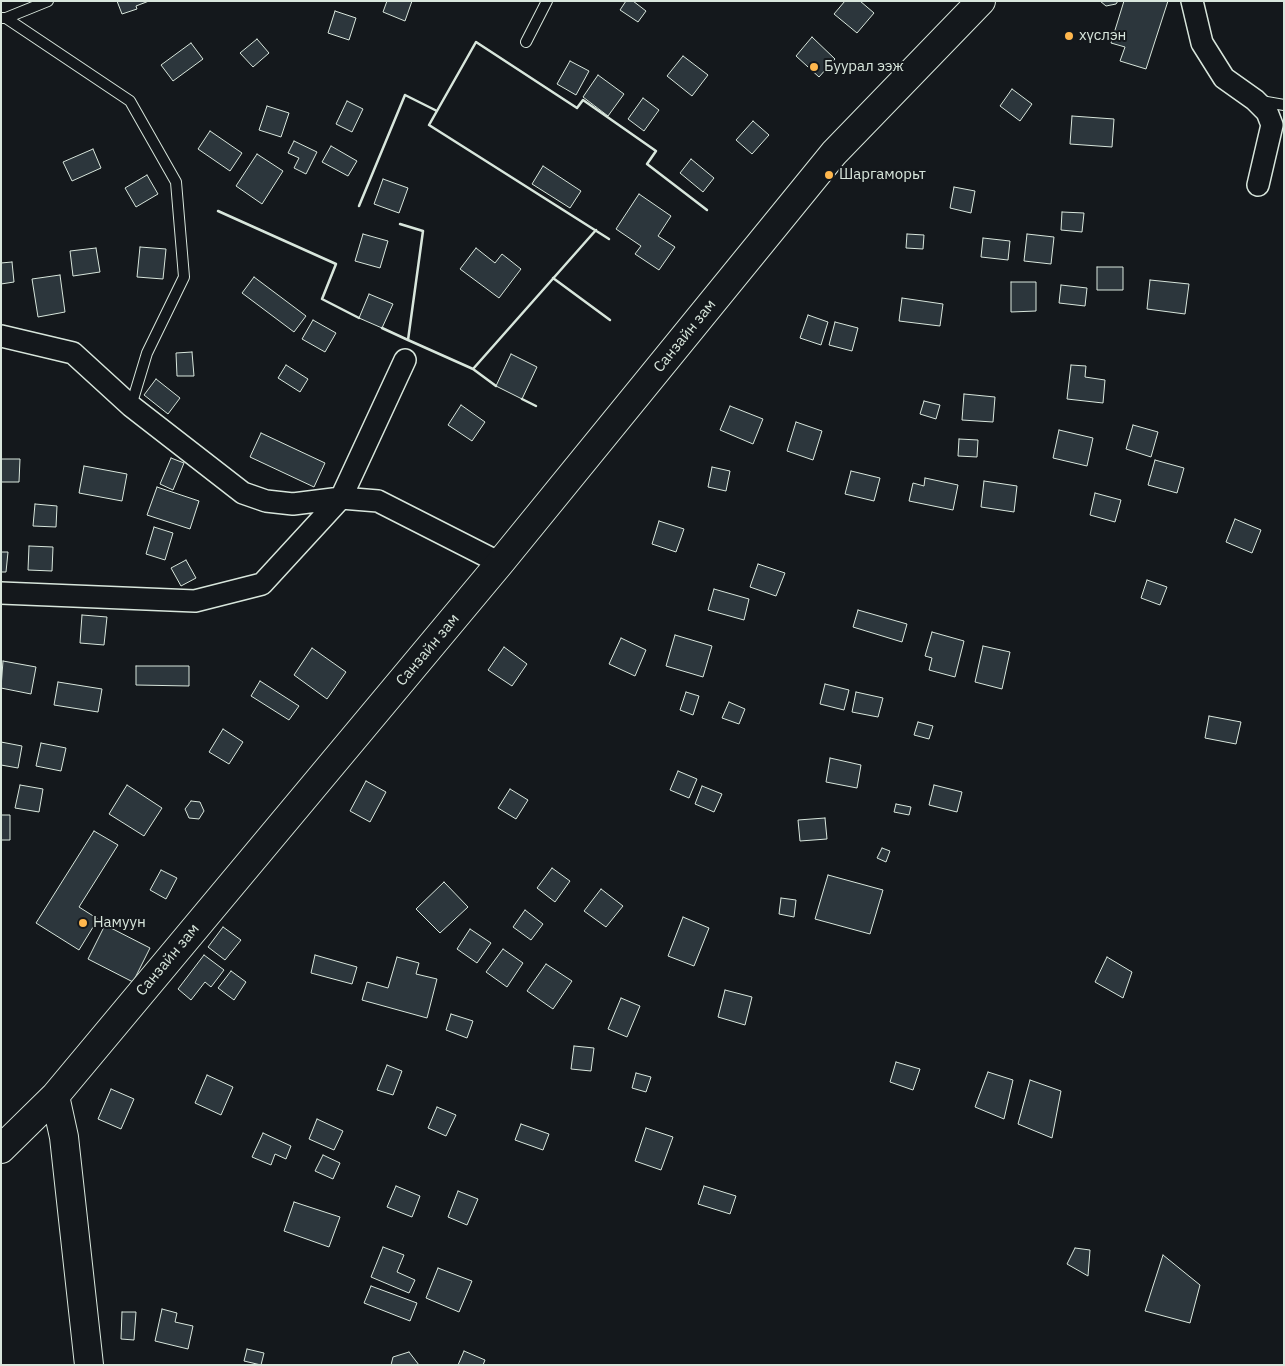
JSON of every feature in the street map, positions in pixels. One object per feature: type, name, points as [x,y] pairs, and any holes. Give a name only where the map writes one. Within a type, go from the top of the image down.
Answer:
[{"type":"main road","name":"Санзайн зам","points":[[1,1149],[55,1096],[500,563],[834,153],[981,1]]},
{"type":"main road","points":[[55,1096],[64,1137],[89,1365]]},
{"type":"street","points":[[1192,1],[1202,43],[1224,78],[1255,100],[1267,112],[1272,125],[1258,185]]},
{"type":"street","points":[[1,336],[73,353],[131,406],[243,493],[266,501],[293,504],[341,498],[378,501],[500,563]]},
{"type":"street","points":[[1,593],[195,601],[262,584],[341,498],[405,360]]},
{"type":"lane","points":[[4,18],[48,1]]},
{"type":"lane","points":[[526,42],[547,1]]},
{"type":"lane","points":[[4,18],[130,101],[176,182],[184,277],[147,353],[131,406]]},
{"type":"lane","points":[[1255,100],[1284,105]]},
{"type":"building","points":[[117,1],[149,1],[136,6],[137,9],[122,14]]},
{"type":"building","points":[[387,1],[412,1],[405,21],[383,12]]},
{"type":"building","points":[[626,1],[633,1],[646,11],[638,22],[620,10]]},
{"type":"building","points":[[845,1],[860,1],[874,13],[857,33],[834,14]]},
{"type":"building","points":[[1100,1],[1118,1],[1116,4],[1106,6]]},
{"type":"building","points":[[1124,1],[1168,1],[1146,69],[1120,61],[1125,47],[1111,43]]},
{"type":"building","points":[[335,11],[356,18],[349,40],[328,33]]},
{"type":"building","points":[[812,37],[835,59],[819,77],[796,56]]},
{"type":"building","points":[[257,39],[269,53],[253,67],[240,53]]},
{"type":"building","points":[[191,43],[203,59],[173,81],[161,65]]},
{"type":"building","points":[[683,56],[708,75],[692,96],[667,76]]},
{"type":"building","points":[[570,61],[589,71],[576,95],[557,84]]},
{"type":"building","points":[[598,75],[624,94],[608,116],[583,97]]},
{"type":"building","points":[[1012,89],[1032,104],[1020,121],[1000,106]]},
{"type":"building","points":[[643,98],[659,110],[644,131],[628,119]]},
{"type":"building","points":[[347,101],[363,109],[352,132],[336,124]]},
{"type":"building","points":[[267,106],[289,113],[281,137],[259,130]]},
{"type":"building","points":[[1072,116],[1114,119],[1112,147],[1070,144]]},
{"type":"building","points":[[753,121],[769,135],[752,154],[736,140]]},
{"type":"building","points":[[210,131],[242,153],[230,171],[198,149]]},
{"type":"building","points":[[294,141],[317,152],[306,174],[294,168],[299,158],[288,153]]},
{"type":"building","points":[[331,146],[357,161],[348,176],[322,162]]},
{"type":"building","points":[[93,149],[101,168],[72,181],[63,162]]},
{"type":"building","points":[[257,154],[283,171],[262,204],[236,186]]},
{"type":"building","points":[[691,159],[714,178],[703,192],[680,173]]},
{"type":"building","points":[[543,166],[581,191],[570,208],[532,184]]},
{"type":"building","points":[[147,175],[158,194],[136,207],[125,188]]},
{"type":"building","points":[[383,179],[408,188],[399,213],[374,204]]},
{"type":"building","points":[[954,187],[975,191],[971,213],[950,208]]},
{"type":"building","points":[[639,194],[671,216],[658,236],[675,247],[659,270],[635,254],[641,246],[616,229]]},
{"type":"building","points":[[1062,212],[1084,213],[1082,232],[1061,230]]},
{"type":"building","points":[[363,234],[388,241],[380,268],[355,261]]},
{"type":"building","points":[[907,234],[924,235],[923,249],[906,248]]},
{"type":"building","points":[[1027,234],[1054,237],[1051,264],[1024,261]]},
{"type":"building","points":[[983,238],[1010,241],[1008,260],[981,257]]},
{"type":"building","points":[[140,247],[166,249],[163,279],[137,277]]},
{"type":"building","points":[[96,248],[100,272],[73,276],[70,251]]},
{"type":"building","points":[[476,248],[495,263],[502,254],[521,269],[499,298],[460,269]]},
{"type":"building","points":[[12,262],[14,282],[1,284],[1,263]]},
{"type":"building","points":[[1097,267],[1123,267],[1123,290],[1097,290]]},
{"type":"building","points":[[60,275],[65,312],[38,317],[32,279]]},
{"type":"building","points":[[254,277],[306,316],[294,332],[242,293]]},
{"type":"building","points":[[1150,280],[1189,284],[1185,314],[1147,309]]},
{"type":"building","points":[[1011,282],[1036,282],[1036,311],[1011,312]]},
{"type":"building","points":[[1061,285],[1087,288],[1085,306],[1059,303]]},
{"type":"building","points":[[369,294],[393,304],[382,328],[359,318]]},
{"type":"building","points":[[902,298],[943,304],[940,326],[899,321]]},
{"type":"building","points":[[808,315],[828,322],[821,345],[800,338]]},
{"type":"building","points":[[313,320],[336,333],[325,352],[302,339]]},
{"type":"building","points":[[835,322],[858,328],[852,351],[829,345]]},
{"type":"building","points":[[192,352],[194,376],[177,376],[176,353]]},
{"type":"building","points":[[511,354],[537,367],[522,399],[496,386]]},
{"type":"building","points":[[286,365],[308,379],[300,392],[278,378]]},
{"type":"building","points":[[1071,365],[1086,366],[1085,377],[1105,380],[1103,403],[1067,399]]},
{"type":"building","points":[[156,379],[180,398],[168,414],[144,395]]},
{"type":"building","points":[[964,394],[995,397],[993,422],[962,420]]},
{"type":"building","points":[[924,401],[940,405],[936,419],[920,414]]},
{"type":"building","points":[[461,405],[485,422],[472,441],[448,425]]},
{"type":"building","points":[[730,406],[763,419],[753,444],[720,430]]},
{"type":"building","points":[[796,422],[822,431],[813,460],[787,451]]},
{"type":"building","points":[[1133,425],[1158,432],[1151,457],[1126,449]]},
{"type":"building","points":[[1059,430],[1093,438],[1087,466],[1053,458]]},
{"type":"building","points":[[261,433],[325,463],[314,487],[250,457]]},
{"type":"building","points":[[959,439],[978,440],[977,457],[958,456]]},
{"type":"building","points":[[171,458],[184,463],[173,490],[160,484]]},
{"type":"building","points":[[1,459],[20,459],[19,482],[1,482]]},
{"type":"building","points":[[1155,460],[1184,468],[1177,493],[1148,485]]},
{"type":"building","points":[[84,466],[127,474],[122,501],[79,493]]},
{"type":"building","points":[[712,467],[730,471],[726,491],[708,487]]},
{"type":"building","points":[[851,471],[880,478],[874,501],[845,494]]},
{"type":"building","points":[[925,478],[958,485],[953,510],[909,501],[913,483],[924,486]]},
{"type":"building","points":[[984,481],[1017,486],[1014,512],[981,507]]},
{"type":"building","points":[[157,487],[199,501],[190,529],[147,515]]},
{"type":"building","points":[[1095,493],[1121,500],[1115,522],[1090,515]]},
{"type":"building","points":[[35,504],[57,506],[56,527],[33,526]]},
{"type":"building","points":[[1235,519],[1261,530],[1252,553],[1226,542]]},
{"type":"building","points":[[659,521],[684,529],[676,552],[652,544]]},
{"type":"building","points":[[154,527],[173,533],[165,560],[146,554]]},
{"type":"building","points":[[29,546],[53,547],[52,571],[28,570]]},
{"type":"building","points":[[1,552],[8,552],[6,572],[1,572]]},
{"type":"building","points":[[186,560],[196,578],[181,586],[171,568]]},
{"type":"building","points":[[758,564],[785,573],[776,596],[750,587]]},
{"type":"building","points":[[1147,580],[1167,587],[1160,605],[1141,598]]},
{"type":"building","points":[[714,589],[749,599],[744,620],[708,610]]},
{"type":"building","points":[[858,610],[907,624],[902,642],[853,627]]},
{"type":"building","points":[[82,615],[107,617],[104,645],[80,643]]},
{"type":"building","points":[[932,632],[964,641],[955,677],[929,670],[932,658],[925,656]]},
{"type":"building","points":[[675,635],[712,646],[703,677],[666,666]]},
{"type":"building","points":[[621,638],[646,650],[635,676],[609,664]]},
{"type":"building","points":[[983,646],[1010,652],[1002,689],[975,682]]},
{"type":"building","points":[[504,647],[527,664],[512,686],[488,670]]},
{"type":"building","points":[[312,648],[346,672],[327,699],[294,675]]},
{"type":"building","points":[[3,661],[36,667],[31,694],[1,688]]},
{"type":"building","points":[[136,666],[189,666],[189,686],[136,685]]},
{"type":"building","points":[[260,681],[299,706],[289,720],[251,696]]},
{"type":"building","points":[[58,682],[102,689],[98,712],[54,705]]},
{"type":"building","points":[[825,684],[849,690],[844,710],[820,704]]},
{"type":"building","points":[[686,692],[699,696],[693,715],[680,710]]},
{"type":"building","points":[[856,692],[883,698],[878,717],[852,712]]},
{"type":"building","points":[[729,702],[745,709],[739,724],[722,718]]},
{"type":"building","points":[[1209,716],[1241,722],[1236,744],[1205,738]]},
{"type":"building","points":[[918,722],[933,726],[929,739],[914,735]]},
{"type":"building","points":[[223,729],[243,742],[229,764],[209,752]]},
{"type":"building","points":[[1,742],[22,746],[18,768],[1,765]]},
{"type":"building","points":[[41,743],[66,748],[61,771],[36,766]]},
{"type":"building","points":[[830,758],[861,765],[857,788],[826,782]]},
{"type":"building","points":[[678,771],[697,779],[689,798],[670,790]]},
{"type":"building","points":[[366,781],[386,792],[370,822],[350,811]]},
{"type":"building","points":[[20,785],[43,789],[39,812],[15,808]]},
{"type":"building","points":[[127,785],[162,808],[144,836],[109,814]]},
{"type":"building","points":[[934,785],[962,792],[957,812],[929,805]]},
{"type":"building","points":[[702,786],[722,794],[714,812],[695,804]]},
{"type":"building","points":[[510,789],[528,800],[516,819],[498,808]]},
{"type":"building","points":[[191,801],[200,802],[204,811],[199,819],[189,818],[185,809]]},
{"type":"building","points":[[896,804],[911,807],[909,815],[894,812]]},
{"type":"building","points":[[1,815],[10,815],[10,840],[1,840]]},
{"type":"building","points":[[825,818],[827,839],[800,841],[798,820]]},
{"type":"building","points":[[94,831],[118,845],[79,907],[98,919],[79,950],[36,923]]},
{"type":"building","points":[[882,848],[890,851],[886,862],[877,858]]},
{"type":"building","points":[[552,868],[570,881],[555,902],[537,888]]},
{"type":"building","points":[[161,870],[177,878],[166,899],[150,890]]},
{"type":"building","points":[[828,875],[883,890],[870,934],[815,919]]},
{"type":"building","points":[[444,882],[468,907],[440,933],[416,909]]},
{"type":"building","points":[[601,889],[623,906],[606,927],[584,911]]},
{"type":"building","points":[[781,898],[796,900],[794,917],[779,914]]},
{"type":"building","points":[[525,910],[543,924],[531,940],[513,927]]},
{"type":"building","points":[[683,917],[709,928],[694,966],[668,956]]},
{"type":"building","points":[[105,925],[150,948],[133,982],[88,959]]},
{"type":"building","points":[[223,927],[241,940],[225,960],[208,947]]},
{"type":"building","points":[[470,929],[491,943],[477,963],[457,949]]},
{"type":"building","points":[[503,949],[523,963],[507,987],[486,972]]},
{"type":"building","points":[[204,955],[224,970],[211,987],[205,982],[191,1000],[178,989]]},
{"type":"building","points":[[315,955],[357,967],[352,984],[311,973]]},
{"type":"building","points":[[397,957],[419,963],[416,974],[437,979],[427,1018],[362,1000],[367,982],[388,988]]},
{"type":"building","points":[[1107,957],[1132,972],[1123,998],[1095,982]]},
{"type":"building","points":[[546,964],[572,981],[553,1009],[527,991]]},
{"type":"building","points":[[231,971],[246,982],[234,1000],[218,988]]},
{"type":"building","points":[[725,990],[752,997],[745,1025],[718,1017]]},
{"type":"building","points":[[621,998],[640,1006],[627,1037],[608,1029]]},
{"type":"building","points":[[451,1014],[473,1021],[467,1038],[446,1030]]},
{"type":"building","points":[[574,1046],[594,1048],[591,1071],[571,1069]]},
{"type":"building","points":[[896,1062],[920,1069],[913,1090],[890,1082]]},
{"type":"building","points":[[387,1065],[402,1071],[393,1095],[377,1090]]},
{"type":"building","points":[[988,1072],[1013,1080],[1004,1119],[975,1107]]},
{"type":"building","points":[[636,1073],[651,1077],[646,1092],[632,1088]]},
{"type":"building","points":[[207,1075],[233,1087],[221,1115],[195,1103]]},
{"type":"building","points":[[1030,1080],[1061,1091],[1052,1138],[1018,1124]]},
{"type":"building","points":[[111,1089],[134,1099],[121,1129],[98,1119]]},
{"type":"building","points":[[437,1107],[456,1115],[446,1136],[428,1128]]},
{"type":"building","points":[[317,1119],[343,1131],[334,1150],[309,1139]]},
{"type":"building","points":[[521,1124],[549,1134],[543,1150],[515,1140]]},
{"type":"building","points":[[646,1128],[673,1137],[661,1170],[635,1161]]},
{"type":"building","points":[[263,1133],[291,1146],[286,1159],[275,1154],[271,1165],[252,1157]]},
{"type":"building","points":[[323,1155],[340,1163],[333,1179],[315,1171]]},
{"type":"building","points":[[396,1186],[420,1196],[412,1217],[387,1207]]},
{"type":"building","points":[[704,1186],[736,1196],[730,1214],[698,1204]]},
{"type":"building","points":[[458,1191],[478,1199],[467,1225],[448,1217]]},
{"type":"building","points":[[294,1202],[340,1217],[329,1247],[284,1231]]},
{"type":"building","points":[[383,1247],[404,1255],[397,1272],[415,1280],[409,1293],[371,1277]]},
{"type":"building","points":[[1075,1248],[1090,1250],[1088,1276],[1067,1264]]},
{"type":"building","points":[[1163,1255],[1200,1285],[1190,1323],[1145,1311]]},
{"type":"building","points":[[438,1268],[472,1281],[459,1312],[426,1298]]},
{"type":"building","points":[[371,1286],[417,1303],[410,1321],[364,1303]]},
{"type":"building","points":[[162,1309],[177,1313],[175,1322],[193,1326],[188,1349],[155,1341]]},
{"type":"building","points":[[122,1312],[136,1312],[134,1340],[121,1339]]},
{"type":"building","points":[[247,1349],[264,1353],[261,1365],[244,1361]]},
{"type":"building","points":[[464,1351],[485,1360],[483,1365],[458,1365]]},
{"type":"building","points":[[409,1352],[419,1365],[391,1365],[393,1357]]},
{"type":"wall","points":[[609,239],[429,125],[476,42],[577,108],[583,100],[656,151],[647,164],[707,210]]},
{"type":"wall","points":[[359,206],[405,95],[437,111]]},
{"type":"wall","points":[[218,211],[336,264],[322,299],[359,318]]},
{"type":"wall","points":[[400,224],[423,231],[408,340],[473,369],[596,230]]},
{"type":"wall","points":[[553,278],[610,320]]},
{"type":"wall","points":[[382,328],[408,340]]},
{"type":"wall","points":[[473,369],[496,386]]},
{"type":"wall","points":[[522,399],[536,406]]},
{"type":"place","name":"хүслэн","points":[[1069,36]]},
{"type":"place","name":"Буурал ээж","points":[[814,67]]},
{"type":"place","name":"Шаргаморьт","points":[[829,175]]},
{"type":"place","name":"Намуун","points":[[83,923]]}]
